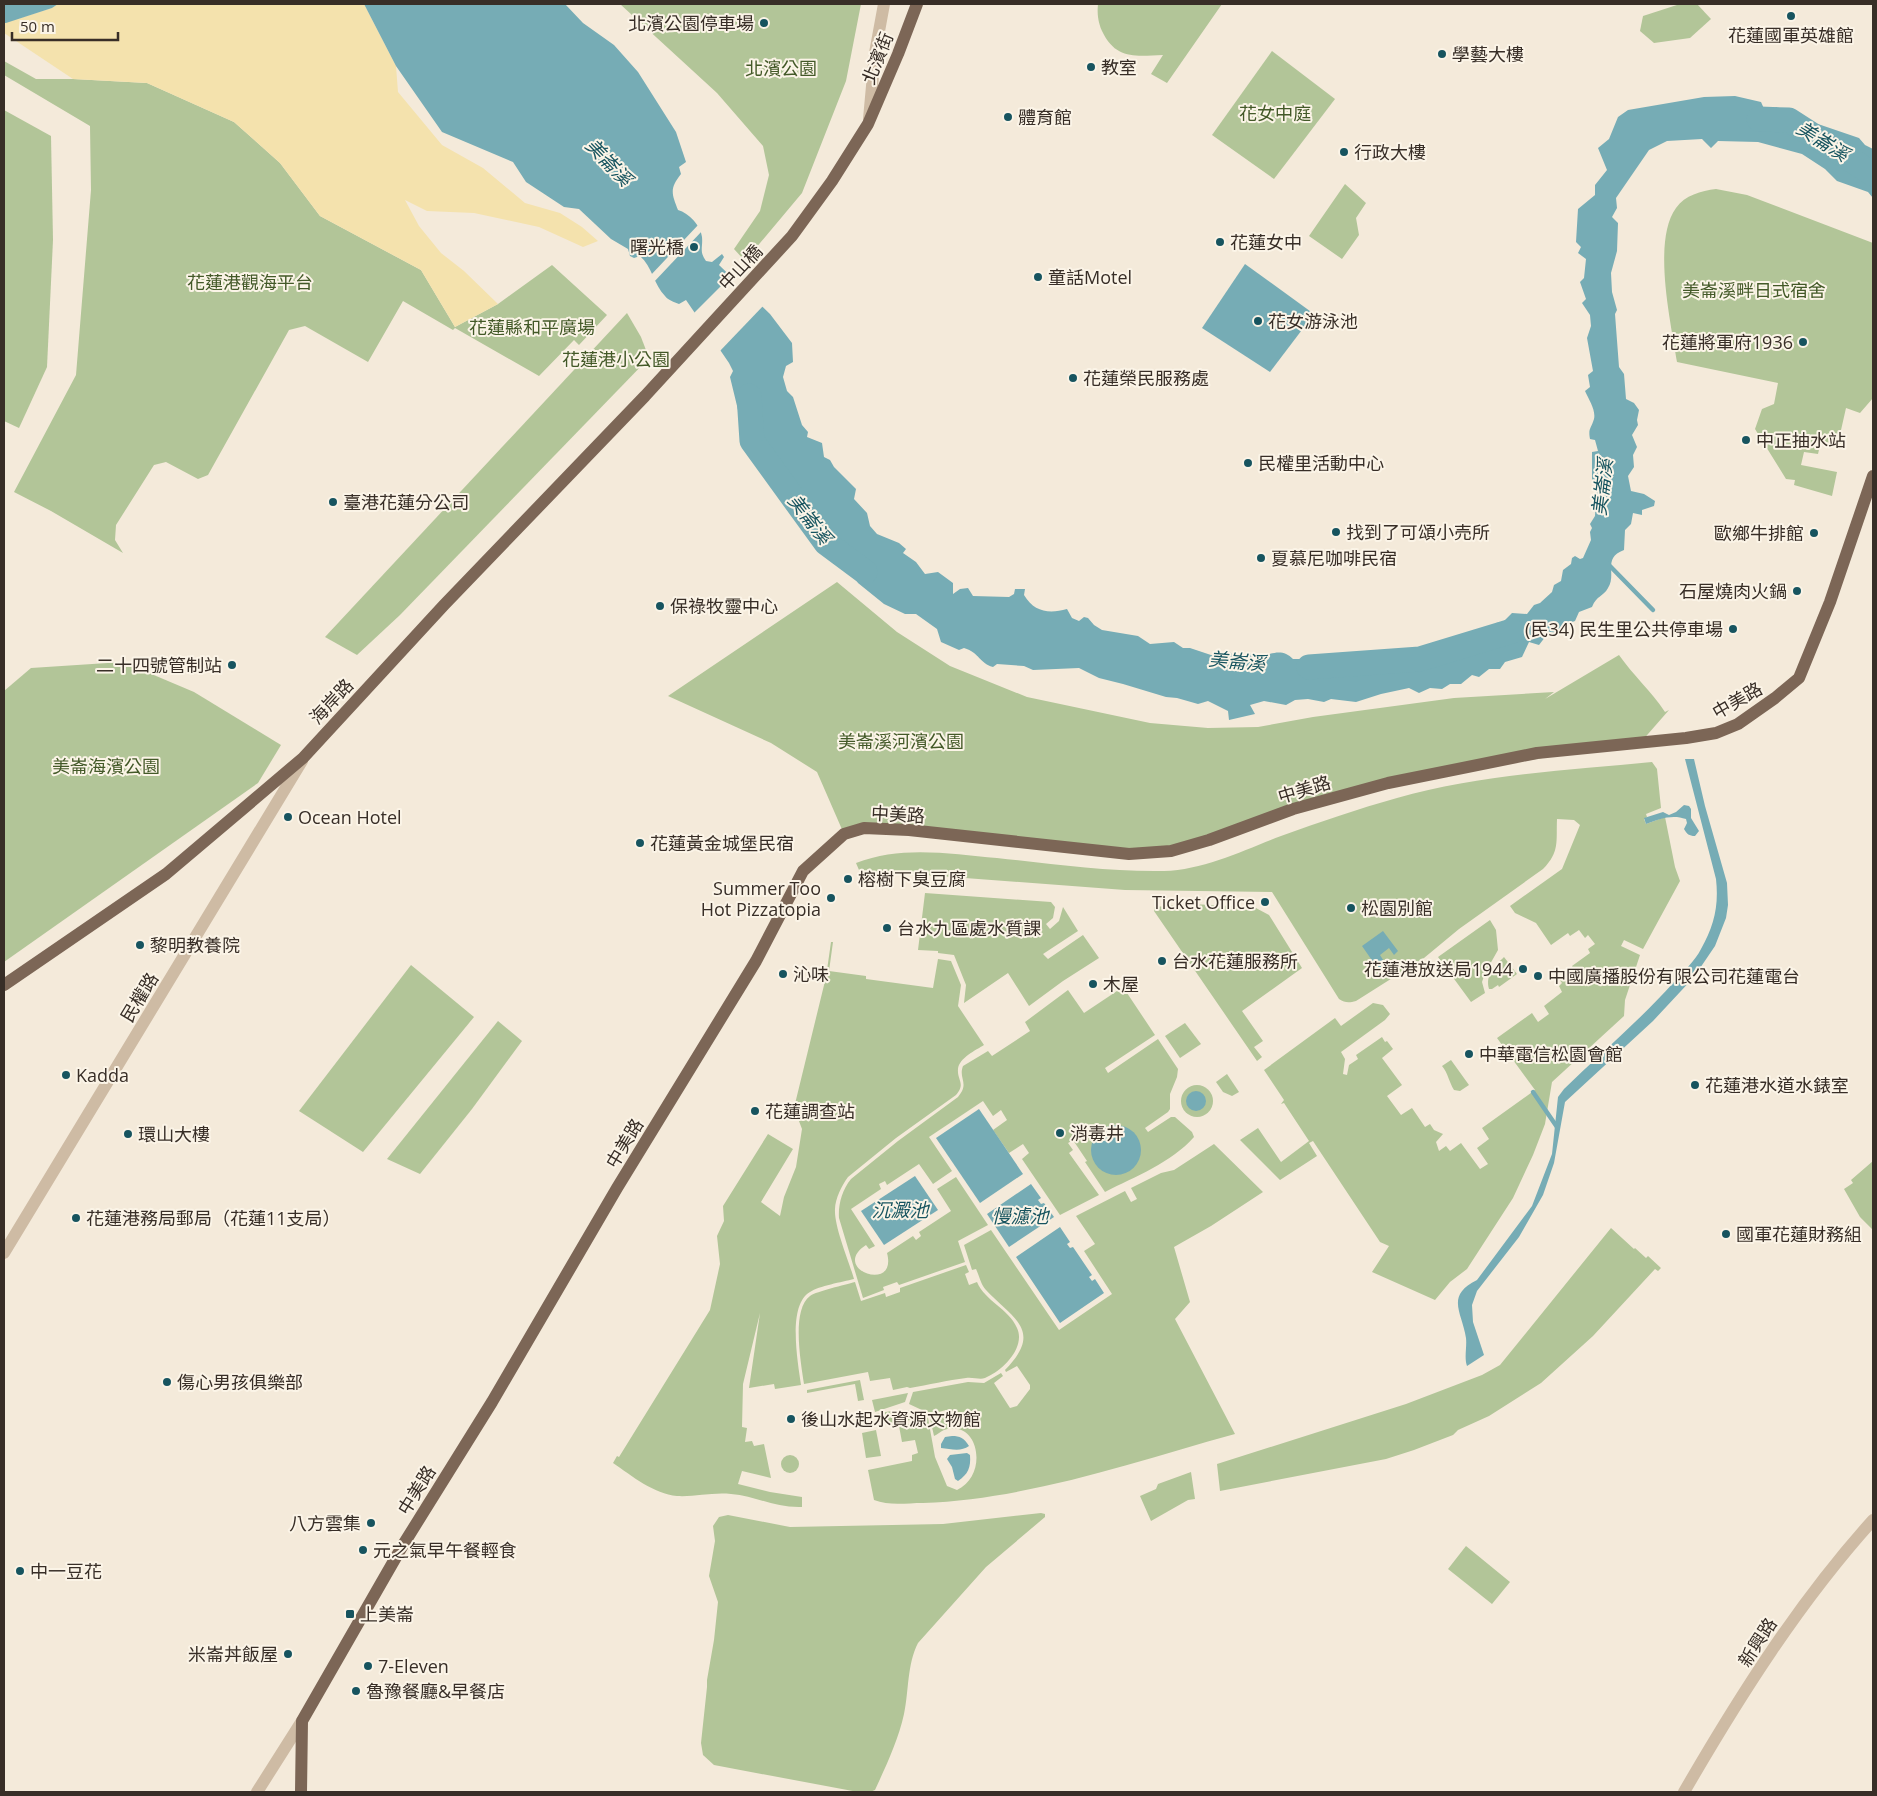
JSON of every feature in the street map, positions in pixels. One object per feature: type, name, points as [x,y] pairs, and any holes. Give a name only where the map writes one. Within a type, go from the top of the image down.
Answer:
[{"type":"main road","name":"北濱街","points":[[868,124],[898,54],[916,4]]},
{"type":"main road","name":"中山橋","points":[[645,396],[792,236],[868,124]]},
{"type":"main road","name":"海岸路","points":[[4,985],[166,874],[303,758],[444,605],[645,396]]},
{"type":"main road","name":"中美路","points":[[302,1720],[403,1545],[492,1402],[617,1188],[756,961],[803,871],[844,834],[864,828],[909,830],[1129,854],[1171,851],[1210,840],[1293,809],[1388,783],[1538,753],[1686,738],[1716,733],[1738,724],[1775,698],[1799,678],[1830,602],[1873,476]]},
{"type":"main road","points":[[301,1792],[302,1720]]},
{"type":"street","points":[[868,124],[875,53],[884,4]]},
{"type":"street","name":"民權路","points":[[4,1253],[303,758]]},
{"type":"street","name":"新興路","points":[[1684,1792],[1729,1718],[1793,1620],[1873,1520]]},
{"type":"street","name":"中美路","points":[[257,1792],[302,1720]]},
{"type":"green space","name":"北濱公園","points":[[620,4],[861,4],[846,81],[802,193],[745,261],[734,249],[760,211],[769,175],[763,146],[717,93]]},
{"type":"green space","points":[[1098,4],[1222,4],[1167,83],[1151,74],[1163,55],[1144,56],[1127,54],[1120,52],[1107,40],[1100,24]]},
{"type":"green space","points":[[1680,4],[1697,4],[1711,19],[1690,38],[1654,43],[1640,31],[1643,16]]},
{"type":"green space","name":"花女中庭","points":[[1272,51],[1335,99],[1274,179],[1212,135]]},
{"type":"green space","points":[[4,61],[36,79],[147,83],[234,122],[280,163],[320,216],[421,270],[455,327],[498,304],[552,265],[607,315],[579,345],[574,340],[539,376],[403,301],[368,362],[305,326],[289,330],[208,475],[198,479],[166,462],[154,465],[116,525],[115,540],[123,553],[14,492],[76,375],[91,190],[90,126],[4,75]]},
{"type":"green space","points":[[4,110],[51,136],[53,240],[47,367],[19,428],[4,421]]},
{"type":"green space","points":[[1345,184],[1366,203],[1356,218],[1359,235],[1342,259],[1309,236]]},
{"type":"green space","name":"美崙溪畔日式宿舍","points":[[1716,189],[1747,195],[1873,243],[1873,398],[1860,413],[1846,408],[1839,439],[1843,441],[1842,445],[1821,441],[1818,454],[1804,452],[1801,465],[1837,472],[1832,496],[1794,485],[1795,480],[1786,479],[1755,429],[1762,409],[1774,404],[1778,383],[1677,362],[1665,283],[1665,240],[1669,222],[1676,208],[1684,200],[1699,192]]},
{"type":"green space","name":"花蓮港小公園","points":[[627,313],[641,337],[649,358],[400,615],[357,655],[325,637]]},
{"type":"green space","name":"美崙溪河濱公園","points":[[837,582],[897,632],[950,666],[1027,697],[1150,723],[1208,728],[1258,727],[1313,717],[1454,698],[1554,692],[1545,699],[1619,655],[1665,712],[1669,710],[1641,742],[1388,783],[1209,840],[1129,854],[909,830],[844,834],[817,772],[771,743],[668,696]]},
{"type":"green space","name":"美崙海濱公園","points":[[123,662],[194,692],[281,745],[258,783],[4,962],[4,691],[31,668]]},
{"type":"green space","points":[[1652,762],[1657,769],[1661,808],[1646,814],[1647,817],[1644,819],[1646,824],[1665,817],[1675,867],[1680,881],[1643,949],[1624,940],[1621,946],[1640,955],[1625,1000],[1624,1016],[1552,1082],[1545,1124],[1513,1198],[1467,1269],[1450,1282],[1435,1300],[1372,1272],[1389,1246],[1380,1242],[1313,1141],[1309,1143],[1317,1156],[1280,1180],[1240,1140],[1258,1128],[1281,1162],[1309,1141],[1284,1103],[1281,1104],[1284,1100],[1264,1070],[1335,1018],[1341,1026],[1373,1003],[1383,1005],[1390,1014],[1385,1020],[1341,1052],[1345,1059],[1343,1074],[1347,1075],[1349,1065],[1358,1059],[1356,1055],[1382,1037],[1393,1049],[1382,1058],[1402,1085],[1387,1096],[1401,1115],[1412,1108],[1425,1127],[1430,1124],[1434,1130],[1443,1134],[1436,1142],[1439,1151],[1446,1146],[1450,1151],[1461,1143],[1480,1169],[1488,1164],[1477,1148],[1489,1139],[1482,1128],[1535,1090],[1497,1038],[1532,1013],[1538,1022],[1549,1014],[1544,1006],[1562,992],[1559,986],[1562,983],[1559,979],[1573,968],[1572,966],[1590,953],[1588,949],[1595,944],[1588,935],[1585,938],[1579,930],[1570,936],[1568,933],[1551,945],[1536,923],[1515,913],[1510,906],[1562,869],[1580,825],[1574,820],[1557,819],[1555,852],[1543,869],[1459,929],[1424,958],[1356,1001],[1349,1002],[1339,999],[1272,892],[1125,890],[859,870],[856,863],[873,857],[891,854],[926,852],[1101,869],[1179,870],[1209,863],[1339,816],[1428,790],[1523,774]]},
{"type":"green space","points":[[925,893],[1051,902],[1055,907],[1053,918],[1046,924],[1050,929],[1059,921],[1063,907],[1078,931],[1043,954],[1048,959],[1083,935],[1099,958],[1029,1006],[1008,973],[964,1003],[966,985],[954,955],[938,953],[938,951],[918,950]]},
{"type":"green space","points":[[1191,904],[1254,907],[1269,915],[1302,968],[1242,1011],[1263,1041],[1254,1047],[1262,1057],[1257,1061],[1154,911],[1154,907]]},
{"type":"green space","points":[[1490,920],[1496,930],[1498,950],[1482,982],[1485,993],[1471,1002],[1438,957]]},
{"type":"green space","points":[[831,942],[833,942],[829,971],[866,976],[866,979],[933,988],[938,959],[951,961],[961,985],[958,1006],[984,1045],[961,1061],[958,1073],[961,1085],[956,1095],[896,1138],[848,1177],[841,1188],[835,1205],[835,1216],[854,1279],[831,1284],[810,1292],[803,1299],[798,1309],[796,1349],[801,1385],[775,1389],[774,1384],[749,1388],[760,1313],[743,1384],[742,1427],[747,1428],[745,1442],[752,1441],[754,1446],[764,1444],[771,1478],[742,1471],[738,1484],[802,1497],[802,1507],[783,1506],[731,1494],[668,1495],[644,1484],[613,1463],[617,1456],[619,1457],[710,1310],[720,1264],[717,1236],[724,1221],[723,1206],[768,1134],[793,1149],[761,1202],[780,1216],[784,1197],[796,1167],[802,1129],[794,1108],[826,977]]},
{"type":"green space","points":[[1504,957],[1517,974],[1499,987],[1498,985],[1489,989],[1488,979],[1494,967]]},
{"type":"green space","points":[[411,965],[474,1017],[363,1152],[299,1111]]},
{"type":"green space","points":[[1123,987],[1155,1035],[1105,1068],[1108,1073],[1158,1039],[1178,1069],[1177,1077],[1170,1094],[1170,1109],[1145,1128],[1148,1132],[1171,1117],[1175,1117],[1192,1132],[1194,1137],[1164,1162],[1105,1192],[1073,1140],[1068,1143],[1073,1150],[1069,1153],[1099,1195],[1060,1215],[1022,1159],[1029,1153],[1023,1144],[1009,1153],[993,1130],[1007,1120],[1001,1110],[993,1116],[983,1101],[929,1137],[952,1171],[933,1184],[919,1164],[887,1185],[885,1181],[879,1184],[881,1189],[851,1209],[875,1246],[869,1249],[866,1245],[857,1254],[855,1262],[859,1269],[867,1273],[875,1275],[883,1272],[888,1265],[887,1253],[913,1236],[916,1240],[921,1236],[919,1232],[951,1211],[937,1189],[956,1177],[988,1225],[958,1241],[965,1262],[899,1285],[897,1282],[883,1287],[884,1290],[863,1298],[839,1218],[841,1198],[851,1179],[898,1141],[958,1097],[964,1084],[963,1066],[988,1051],[992,1056],[1030,1031],[1025,1022],[1068,990],[1084,1013]]},
{"type":"green space","points":[[498,1021],[522,1041],[472,1109],[420,1174],[387,1159]]},
{"type":"green space","points":[[1185,1023],[1201,1044],[1180,1058],[1165,1036]]},
{"type":"green space","points":[[1451,1060],[1469,1085],[1460,1091],[1454,1090],[1442,1066]]},
{"type":"green space","points":[[1227,1074],[1239,1092],[1232,1096],[1223,1092],[1216,1082]]},
{"type":"green space","points":[[1197,1085],[1208,1090],[1213,1101],[1208,1112],[1197,1117],[1186,1112],[1181,1101],[1186,1090]]},
{"type":"green space","points":[[1214,1144],[1263,1192],[1211,1226],[1174,1247],[1190,1302],[1175,1319],[1235,1434],[1081,1478],[1042,1487],[963,1500],[892,1504],[874,1500],[868,1470],[912,1461],[912,1455],[918,1453],[915,1440],[902,1442],[899,1426],[922,1421],[921,1418],[905,1421],[907,1410],[923,1413],[928,1418],[935,1457],[947,1486],[957,1490],[967,1482],[974,1472],[976,1450],[972,1439],[965,1432],[956,1428],[944,1430],[934,1436],[930,1418],[946,1413],[946,1410],[928,1415],[909,1404],[913,1392],[968,1382],[984,1383],[1001,1373],[1003,1376],[994,1383],[1010,1408],[1017,1406],[1030,1389],[1030,1385],[1017,1366],[1006,1372],[1005,1370],[1022,1345],[1023,1335],[1020,1326],[984,1288],[976,1269],[972,1270],[964,1245],[991,1230],[1059,1330],[1112,1294],[1084,1251],[1095,1244],[1076,1216],[1125,1191],[1131,1202],[1137,1199],[1131,1188],[1161,1173],[1174,1170]]},
{"type":"green space","points":[[1873,1161],[1873,1230],[1860,1217],[1844,1189],[1853,1183],[1851,1180]]},
{"type":"green space","points":[[1611,1228],[1634,1249],[1646,1258],[1648,1256],[1661,1268],[1658,1271],[1655,1269],[1593,1336],[1541,1383],[1489,1416],[1458,1430],[1453,1435],[1414,1450],[1386,1459],[1220,1491],[1217,1464],[1406,1404],[1482,1375],[1500,1365]]},
{"type":"green space","points":[[966,1265],[969,1272],[965,1274],[969,1285],[977,1282],[986,1295],[1008,1315],[1017,1328],[1019,1335],[1016,1350],[999,1370],[983,1379],[966,1378],[893,1390],[890,1378],[870,1381],[868,1372],[804,1384],[799,1324],[804,1303],[810,1296],[855,1282],[861,1301],[885,1293],[886,1297],[900,1292],[900,1288]]},
{"type":"green space","points":[[860,1380],[864,1400],[858,1401],[855,1384],[807,1393],[807,1390]]},
{"type":"green space","points":[[908,1393],[905,1402],[875,1412],[872,1400]]},
{"type":"green space","points":[[897,1410],[903,1411],[901,1421],[877,1426],[875,1414]]},
{"type":"green space","points":[[876,1430],[881,1456],[866,1458],[862,1433]]},
{"type":"green space","points":[[786,1455],[794,1455],[799,1460],[797,1471],[786,1473],[781,1468],[781,1460]]},
{"type":"green space","points":[[1191,1472],[1195,1499],[1188,1500],[1151,1521],[1140,1496],[1156,1489],[1158,1484]]},
{"type":"green space","points":[[1045,1514],[1045,1517],[986,1567],[918,1643],[910,1669],[906,1705],[901,1724],[875,1790],[858,1792],[714,1765],[703,1755],[701,1743],[707,1680],[718,1602],[709,1576],[715,1541],[713,1526],[719,1517],[728,1515],[790,1527],[943,1524]]},
{"type":"green space","points":[[1466,1546],[1510,1582],[1492,1604],[1448,1569]]},
{"type":"sand","points":[[58,4],[364,4],[396,66],[398,92],[442,145],[483,168],[525,203],[560,213],[582,227],[598,241],[583,247],[539,227],[474,213],[427,211],[405,200],[419,226],[441,253],[464,271],[498,304],[455,327],[421,270],[320,216],[280,163],[234,122],[147,83],[73,79],[4,33],[4,23],[52,8]]},
{"type":"water","points":[[4,4],[58,4],[52,8],[4,23]]},
{"type":"water","points":[[364,4],[565,4],[583,23],[614,45],[638,72],[676,132],[686,162],[679,167],[681,174],[673,188],[673,196],[678,210],[697,224],[702,237],[702,252],[706,261],[712,262],[722,254],[724,257],[719,265],[770,314],[792,343],[793,362],[786,366],[783,377],[787,391],[793,397],[802,425],[808,432],[807,437],[822,443],[824,457],[830,460],[834,467],[856,489],[854,499],[867,513],[870,526],[877,534],[899,543],[906,549],[903,553],[916,562],[925,574],[938,572],[953,583],[953,594],[960,589],[968,588],[973,596],[1009,597],[1014,594],[1015,589],[1025,589],[1024,595],[1037,608],[1048,611],[1067,609],[1072,618],[1079,621],[1084,617],[1088,618],[1102,630],[1138,636],[1150,644],[1174,642],[1183,648],[1190,648],[1217,657],[1229,651],[1241,659],[1250,653],[1259,658],[1277,652],[1293,659],[1302,659],[1309,655],[1339,660],[1345,669],[1354,670],[1359,666],[1367,668],[1384,659],[1394,659],[1397,664],[1402,665],[1411,664],[1431,653],[1438,656],[1448,649],[1464,649],[1486,634],[1491,634],[1496,623],[1503,622],[1512,613],[1527,614],[1534,605],[1540,603],[1552,592],[1554,585],[1561,581],[1563,570],[1571,564],[1572,558],[1575,556],[1580,559],[1583,558],[1591,540],[1590,532],[1592,528],[1590,524],[1595,516],[1597,494],[1595,483],[1592,479],[1592,452],[1598,451],[1595,440],[1590,439],[1594,412],[1585,391],[1590,387],[1588,375],[1593,371],[1587,338],[1591,326],[1590,315],[1582,303],[1586,299],[1580,282],[1584,278],[1586,259],[1578,253],[1581,247],[1576,242],[1578,209],[1595,195],[1595,185],[1607,170],[1598,148],[1609,139],[1618,117],[1628,110],[1704,97],[1735,96],[1761,102],[1766,113],[1771,112],[1776,107],[1787,113],[1795,128],[1818,124],[1859,138],[1865,145],[1873,149],[1873,198],[1868,192],[1837,181],[1825,169],[1802,154],[1758,142],[1718,141],[1711,148],[1702,139],[1667,141],[1649,150],[1616,198],[1617,208],[1612,217],[1618,223],[1617,251],[1611,273],[1612,292],[1617,310],[1615,314],[1619,367],[1624,374],[1626,399],[1634,403],[1639,410],[1638,425],[1632,435],[1637,447],[1633,455],[1634,467],[1628,476],[1631,491],[1644,494],[1655,501],[1654,506],[1642,510],[1642,515],[1633,513],[1631,524],[1625,530],[1624,550],[1613,557],[1610,583],[1606,591],[1596,600],[1592,607],[1579,612],[1575,621],[1564,625],[1561,633],[1549,632],[1539,645],[1529,642],[1522,657],[1505,662],[1500,669],[1489,669],[1479,677],[1472,675],[1461,684],[1450,684],[1442,689],[1430,688],[1419,693],[1409,688],[1356,702],[1331,699],[1324,702],[1308,699],[1295,700],[1286,705],[1264,701],[1250,705],[1255,714],[1229,720],[1228,711],[1208,701],[1198,704],[1166,697],[1099,678],[1079,668],[1033,670],[1024,666],[997,664],[993,667],[969,650],[964,648],[959,650],[941,642],[937,629],[916,614],[905,614],[884,604],[858,583],[852,573],[841,566],[843,560],[791,490],[772,474],[744,415],[738,410],[730,377],[733,371],[686,300],[679,304],[668,299],[661,292],[647,265],[640,256],[634,258],[630,256],[628,249],[611,239],[579,209],[564,207],[526,182],[513,162],[442,132],[396,66]]},
{"type":"water","name":"花女游泳池","points":[[1245,264],[1314,314],[1270,372],[1202,328]]},
{"type":"water","points":[[1685,759],[1694,759],[1727,883],[1728,905],[1726,918],[1715,946],[1694,977],[1653,1021],[1565,1102],[1554,1163],[1543,1195],[1519,1237],[1477,1291],[1472,1305],[1473,1322],[1484,1355],[1467,1366],[1466,1338],[1459,1312],[1458,1299],[1461,1292],[1467,1286],[1477,1280],[1532,1206],[1552,1154],[1558,1097],[1564,1089],[1648,1010],[1689,966],[1701,949],[1712,924],[1717,898],[1716,879]]},
{"type":"water","points":[[1684,805],[1689,806],[1691,809],[1691,818],[1699,831],[1695,836],[1690,835],[1684,829],[1687,823],[1686,819],[1666,818],[1646,824],[1644,818],[1663,812],[1669,815]]},
{"type":"water","points":[[1383,931],[1398,951],[1394,955],[1389,948],[1380,955],[1385,963],[1378,969],[1362,946]]},
{"type":"water","points":[[1196,1091],[1203,1094],[1206,1101],[1203,1108],[1196,1111],[1189,1108],[1186,1101],[1189,1094]]},
{"type":"water","points":[[979,1109],[1023,1174],[980,1203],[936,1138]]},
{"type":"water","points":[[1116,1125],[1125,1127],[1136,1136],[1141,1150],[1139,1159],[1130,1170],[1116,1175],[1107,1173],[1096,1164],[1091,1150],[1093,1141],[1102,1130]]},
{"type":"water","name":"沉澱池","points":[[915,1176],[938,1210],[884,1245],[861,1211]]},
{"type":"water","name":"慢濾池","points":[[1031,1184],[1041,1198],[1038,1200],[1041,1204],[1044,1203],[1054,1217],[1009,1247],[987,1214]]},
{"type":"water","points":[[1060,1227],[1070,1242],[1067,1244],[1070,1248],[1073,1247],[1092,1275],[1089,1277],[1092,1281],[1095,1279],[1104,1293],[1060,1323],[1016,1257]]},
{"type":"water","points":[[945,1437],[962,1438],[969,1446],[959,1450],[941,1448]]},
{"type":"water","points":[[967,1453],[970,1455],[970,1464],[964,1476],[958,1481],[955,1479],[952,1467],[947,1459],[950,1455]]},
{"type":"pier","points":[[699,224],[702,231],[653,283],[650,276]]},
{"type":"pier","points":[[732,275],[764,305],[719,352],[693,314]]},
{"type":"waterway","name":"美崙溪","points":[[1759,119],[1789,120],[1873,174]]},
{"type":"waterway","name":"美崙溪","points":[[749,396],[752,441],[826,543],[865,572]]},
{"type":"waterway","points":[[1607,563],[1653,610]]},
{"type":"waterway","name":"美崙溪","points":[[1309,667],[1420,659],[1512,631]]},
{"type":"waterway","points":[[1533,1092],[1557,1127]]},
{"type":"place","name":"花蓮國軍英雄館","points":[[1791,16]]},
{"type":"place","name":"北濱公園停車場","points":[[764,23]]},
{"type":"place","name":"學藝大樓","points":[[1442,54]]},
{"type":"place","name":"教室","points":[[1091,67]]},
{"type":"place","name":"體育館","points":[[1008,117]]},
{"type":"place","name":"行政大樓","points":[[1344,152]]},
{"type":"place","name":"花蓮女中","points":[[1220,242]]},
{"type":"place","name":"曙光橋","points":[[694,247]]},
{"type":"place","name":"童話Motel","points":[[1038,277]]},
{"type":"place","name":"花女游泳池","points":[[1258,321]]},
{"type":"place","name":"花蓮將軍府1936","points":[[1803,342]]},
{"type":"place","name":"花蓮榮民服務處","points":[[1073,378]]},
{"type":"place","name":"中正抽水站","points":[[1746,440]]},
{"type":"place","name":"民權里活動中心","points":[[1248,463]]},
{"type":"place","name":"臺港花蓮分公司","points":[[333,502]]},
{"type":"place","name":"找到了可頌小売所","points":[[1336,532]]},
{"type":"place","name":"歐鄉牛排館","points":[[1814,533]]},
{"type":"place","name":"夏慕尼咖啡民宿","points":[[1261,558]]},
{"type":"place","name":"石屋燒肉火鍋","points":[[1797,591]]},
{"type":"place","name":"保祿牧靈中心","points":[[660,606]]},
{"type":"place","name":"(民34) 民生里公共停車場","points":[[1733,629]]},
{"type":"place","name":"二十四號管制站","points":[[232,665]]},
{"type":"place","name":"Ocean Hotel","points":[[288,817]]},
{"type":"place","name":"花蓮黃金城堡民宿","points":[[640,843]]},
{"type":"place","name":"榕樹下臭豆腐","points":[[848,879]]},
{"type":"place","name":"Summer Too Hot Pizzatopia","points":[[831,898]]},
{"type":"place","name":"Ticket Office","points":[[1265,902]]},
{"type":"place","name":"松園別館","points":[[1351,908]]},
{"type":"place","name":"台水九區處水質課","points":[[887,928]]},
{"type":"place","name":"黎明教養院","points":[[140,945]]},
{"type":"place","name":"台水花蓮服務所","points":[[1162,961]]},
{"type":"place","name":"花蓮港放送局1944","points":[[1523,969]]},
{"type":"place","name":"沁味","points":[[783,974]]},
{"type":"place","name":"中國廣播股份有限公司花蓮電台","points":[[1538,976]]},
{"type":"place","name":"木屋","points":[[1093,984]]},
{"type":"place","name":"中華電信松園會館","points":[[1469,1054]]},
{"type":"place","name":"Kadda","points":[[66,1075]]},
{"type":"place","name":"花蓮港水道水錶室","points":[[1695,1085]]},
{"type":"place","name":"花蓮調查站","points":[[755,1111]]},
{"type":"place","name":"消毒井","points":[[1060,1133]]},
{"type":"place","name":"環山大樓","points":[[128,1134]]},
{"type":"place","name":"花蓮港務局郵局（花蓮11支局）","points":[[76,1218]]},
{"type":"place","name":"國軍花蓮財務組","points":[[1726,1234]]},
{"type":"place","name":"傷心男孩俱樂部","points":[[167,1382]]},
{"type":"place","name":"後山水起水資源文物館","points":[[791,1419]]},
{"type":"place","name":"八方雲集","points":[[371,1523]]},
{"type":"place","name":"元之氣早午餐輕食","points":[[363,1550]]},
{"type":"place","name":"中一豆花","points":[[20,1571]]},
{"type":"place","name":"上美崙","points":[[350,1614]]},
{"type":"place","name":"米崙丼飯屋","points":[[288,1654]]},
{"type":"place","name":"7-Eleven","points":[[368,1666]]},
{"type":"place","name":"魯豫餐廳&早餐店","points":[[356,1691]]},
{"type":"park label","name":"花蓮港觀海平台","points":[[250,282]]},
{"type":"park label","name":"花蓮縣和平廣場","points":[[532,327]]}]
